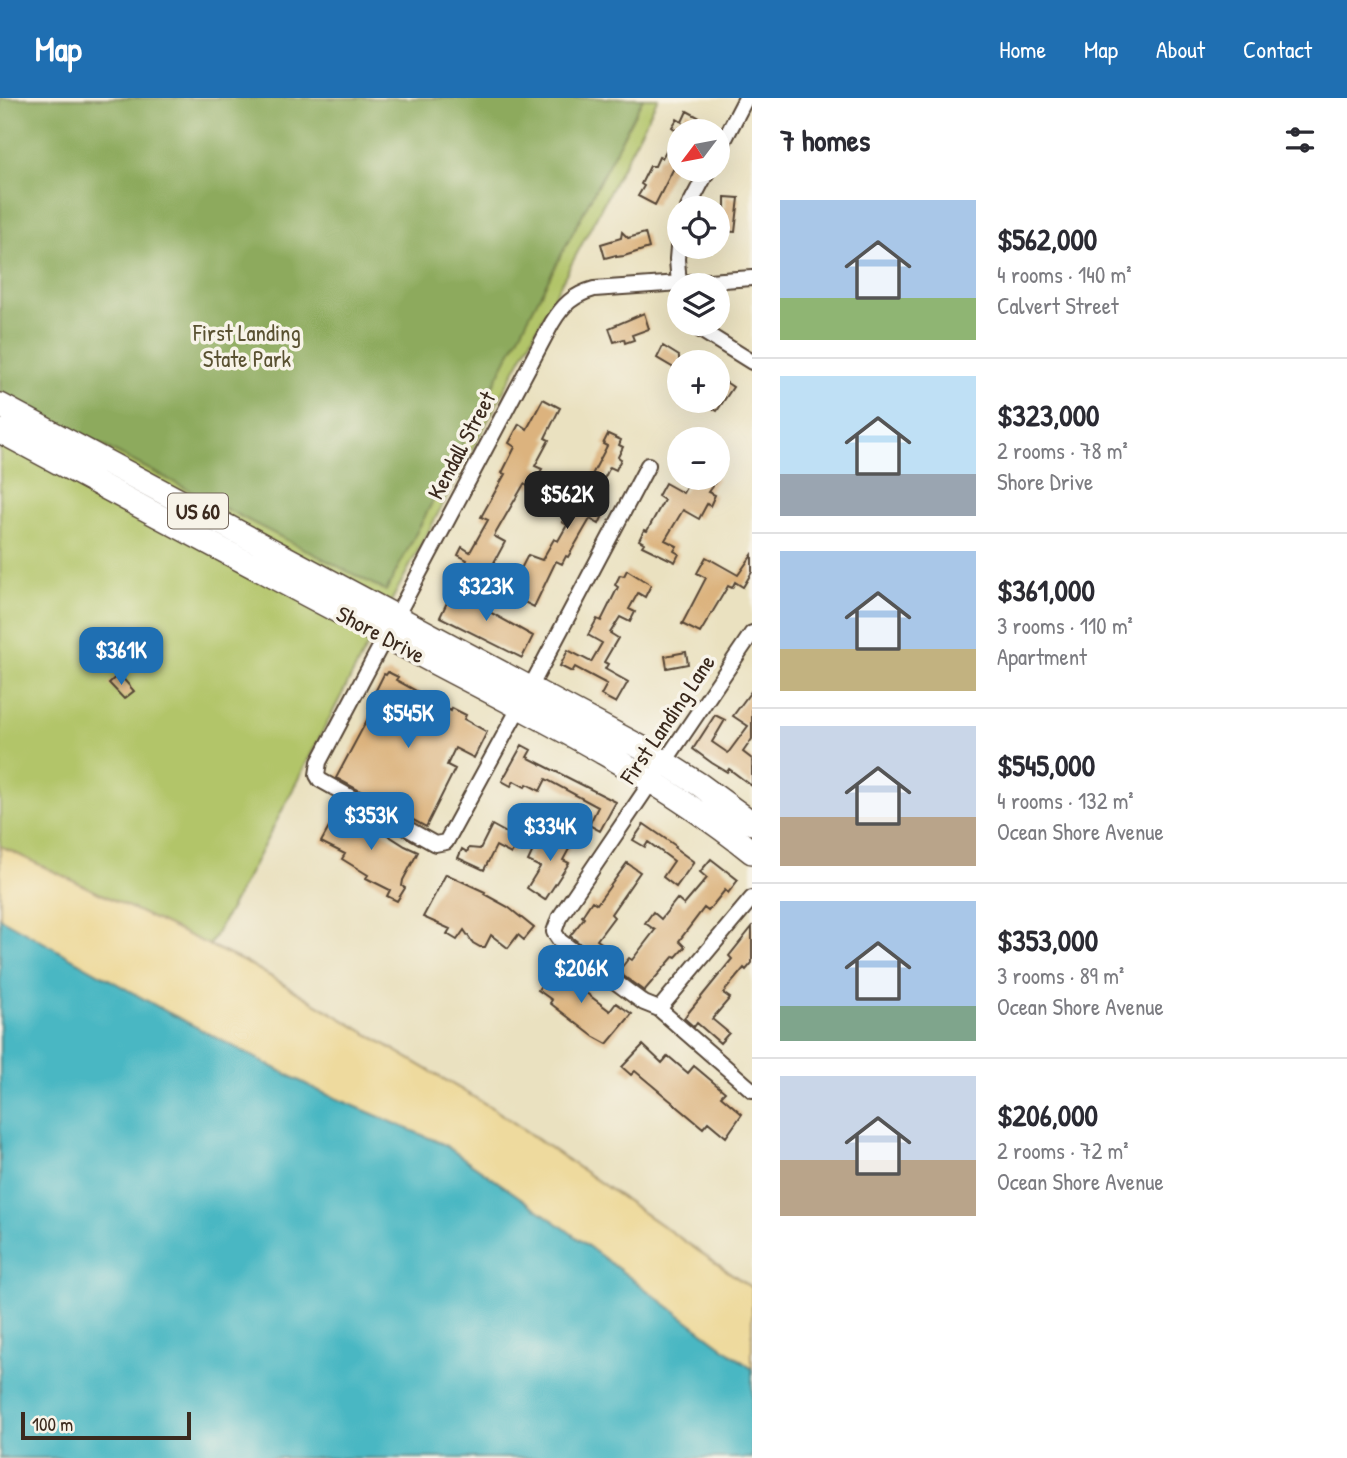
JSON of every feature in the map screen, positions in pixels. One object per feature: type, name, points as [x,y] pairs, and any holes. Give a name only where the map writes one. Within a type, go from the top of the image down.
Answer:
[{"type":"highway","name":"Shore Drive","points":[[0,405],[390,626],[658,772],[752,852]]},
{"type":"highway","name":"Shore Drive","points":[[0,431],[390,626]]},
{"type":"highway","name":"Shore Drive","points":[[658,772],[700,785],[752,824]]},
{"type":"street","points":[[730,132],[746,106]]},
{"type":"street","name":"Kendall Street","points":[[730,280],[752,278]]},
{"type":"street","name":"Kendall Street","points":[[525,698],[446,842],[435,844],[320,780],[316,770],[390,626],[563,306],[582,292],[594,289],[667,285]]},
{"type":"street","points":[[710,336],[752,362]]},
{"type":"street","points":[[525,698],[648,465]]},
{"type":"street","name":"First Landing Lane","points":[[659,1009],[644,1003],[556,937],[554,926],[752,633]]},
{"type":"street","points":[[752,898],[659,1009],[752,1090]]},
{"type":"green space","name":"First Landing State Park","points":[[0,98],[658,98],[247,877],[169,1013],[0,918]]},
{"type":"green space","points":[[0,98],[643,98],[386,591],[0,393]]},
{"type":"sand","points":[[0,846],[251,965],[494,1109],[752,1288],[752,1369],[561,1226],[443,1144],[321,1092],[169,1013],[0,918]]},
{"type":"water","points":[[0,918],[169,1013],[321,1092],[443,1144],[561,1226],[752,1369],[752,1458],[0,1458]]},
{"type":"building","points":[[687,111],[700,118],[700,119],[683,119]]},
{"type":"building","points":[[667,149],[667,182],[655,205],[638,196],[650,166],[655,166],[659,157],[662,158]]},
{"type":"building","points":[[730,197],[739,198],[735,232],[730,232]]},
{"type":"building","points":[[622,232],[628,238],[645,233],[649,248],[624,256],[605,258],[601,244],[621,238]]},
{"type":"building","points":[[644,313],[649,329],[632,335],[634,340],[614,342],[609,328]]},
{"type":"building","points":[[663,346],[669,350],[667,350],[667,364],[657,358]]},
{"type":"building","points":[[543,399],[560,408],[545,438],[549,440],[535,466],[542,469],[531,488],[524,484],[494,536],[505,542],[484,581],[462,570],[467,560],[458,555],[462,547],[470,552],[488,520],[481,517],[505,474],[502,473],[515,447],[509,443],[519,424],[527,429]]},
{"type":"building","points":[[608,434],[621,440],[619,445],[623,447],[616,470],[610,467],[591,504],[605,511],[599,524],[590,519],[568,557],[566,556],[562,564],[556,561],[534,607],[508,594],[528,555],[542,560],[554,539],[558,541],[567,525],[562,522],[567,513],[571,515],[607,446],[603,444]]},
{"type":"building","points":[[665,483],[667,490],[683,493],[685,490],[709,490],[708,492],[715,495],[699,519],[683,510],[665,540],[677,546],[674,551],[679,554],[675,562],[642,546],[644,543],[639,540],[664,500],[658,496]]},
{"type":"building","points":[[752,555],[752,572],[743,587],[735,582],[732,588],[728,586],[700,633],[682,624],[706,578],[697,573],[706,557],[738,575]]},
{"type":"building","points":[[627,570],[651,585],[645,597],[638,593],[629,609],[635,612],[630,622],[620,617],[610,633],[618,638],[604,662],[608,664],[605,669],[628,682],[616,703],[601,695],[607,684],[575,667],[572,672],[560,666],[568,650],[591,662],[602,643],[588,635],[597,619],[601,621],[618,587],[615,585],[620,575],[624,576]]},
{"type":"building","points":[[485,590],[494,595],[486,610],[533,636],[522,658],[440,617],[452,592],[477,605]]},
{"type":"building","points":[[686,652],[688,664],[667,668],[665,656]]},
{"type":"building","points":[[388,672],[398,677],[396,680],[420,693],[418,695],[466,715],[464,719],[487,732],[474,758],[455,748],[447,765],[455,769],[426,827],[336,778],[373,709],[369,707],[373,696],[384,674]]},
{"type":"building","points":[[119,674],[134,691],[124,699],[109,683]]},
{"type":"building","points":[[752,690],[752,739],[743,752],[752,759],[752,786],[729,769],[727,772],[693,749],[715,715],[725,720],[712,742],[728,753],[748,726],[733,716]]},
{"type":"building","points":[[522,745],[531,750],[527,757],[616,802],[600,831],[589,825],[598,807],[546,779],[540,791],[527,784],[525,787],[514,781],[511,786],[502,781]]},
{"type":"building","points":[[338,811],[375,827],[418,852],[403,880],[402,886],[405,888],[397,901],[387,896],[390,890],[366,878],[368,875],[342,859],[345,854],[321,842]]},
{"type":"building","points":[[644,824],[694,862],[676,887],[663,877],[674,861],[648,842],[645,847],[633,840]]},
{"type":"building","points":[[492,825],[519,840],[511,854],[496,846],[484,870],[458,858],[462,849],[467,852],[469,848],[480,849]]},
{"type":"building","points":[[559,825],[571,832],[569,835],[575,838],[563,860],[569,863],[545,900],[527,888],[540,867],[528,861],[535,846],[545,851]]},
{"type":"building","points":[[711,859],[738,880],[728,893],[725,890],[708,911],[704,908],[679,941],[685,947],[644,991],[618,972],[629,958],[632,960],[655,930],[645,923],[653,912],[661,919],[677,899],[684,905],[707,878],[700,872]]},
{"type":"building","points":[[627,863],[640,872],[597,940],[606,946],[598,957],[570,936],[584,918],[582,916],[592,901],[597,904]]},
{"type":"building","points":[[446,874],[485,892],[484,894],[508,907],[534,928],[524,940],[518,935],[508,948],[491,935],[485,947],[480,947],[473,943],[464,930],[457,940],[447,934],[450,929],[423,917]]},
{"type":"building","points":[[752,927],[752,963],[746,970],[744,968],[723,993],[730,998],[712,1019],[729,1033],[720,1043],[697,1023],[694,1027],[684,1018],[732,959],[729,956]]},
{"type":"building","points":[[548,960],[561,968],[560,973],[610,1011],[616,1003],[632,1014],[607,1044],[550,1003],[552,1000],[538,990],[544,981],[538,975]]},
{"type":"building","points":[[643,1045],[662,1063],[668,1056],[688,1073],[694,1066],[725,1092],[721,1096],[742,1114],[726,1137],[708,1122],[703,1128],[635,1071],[631,1075],[622,1067]]}]
